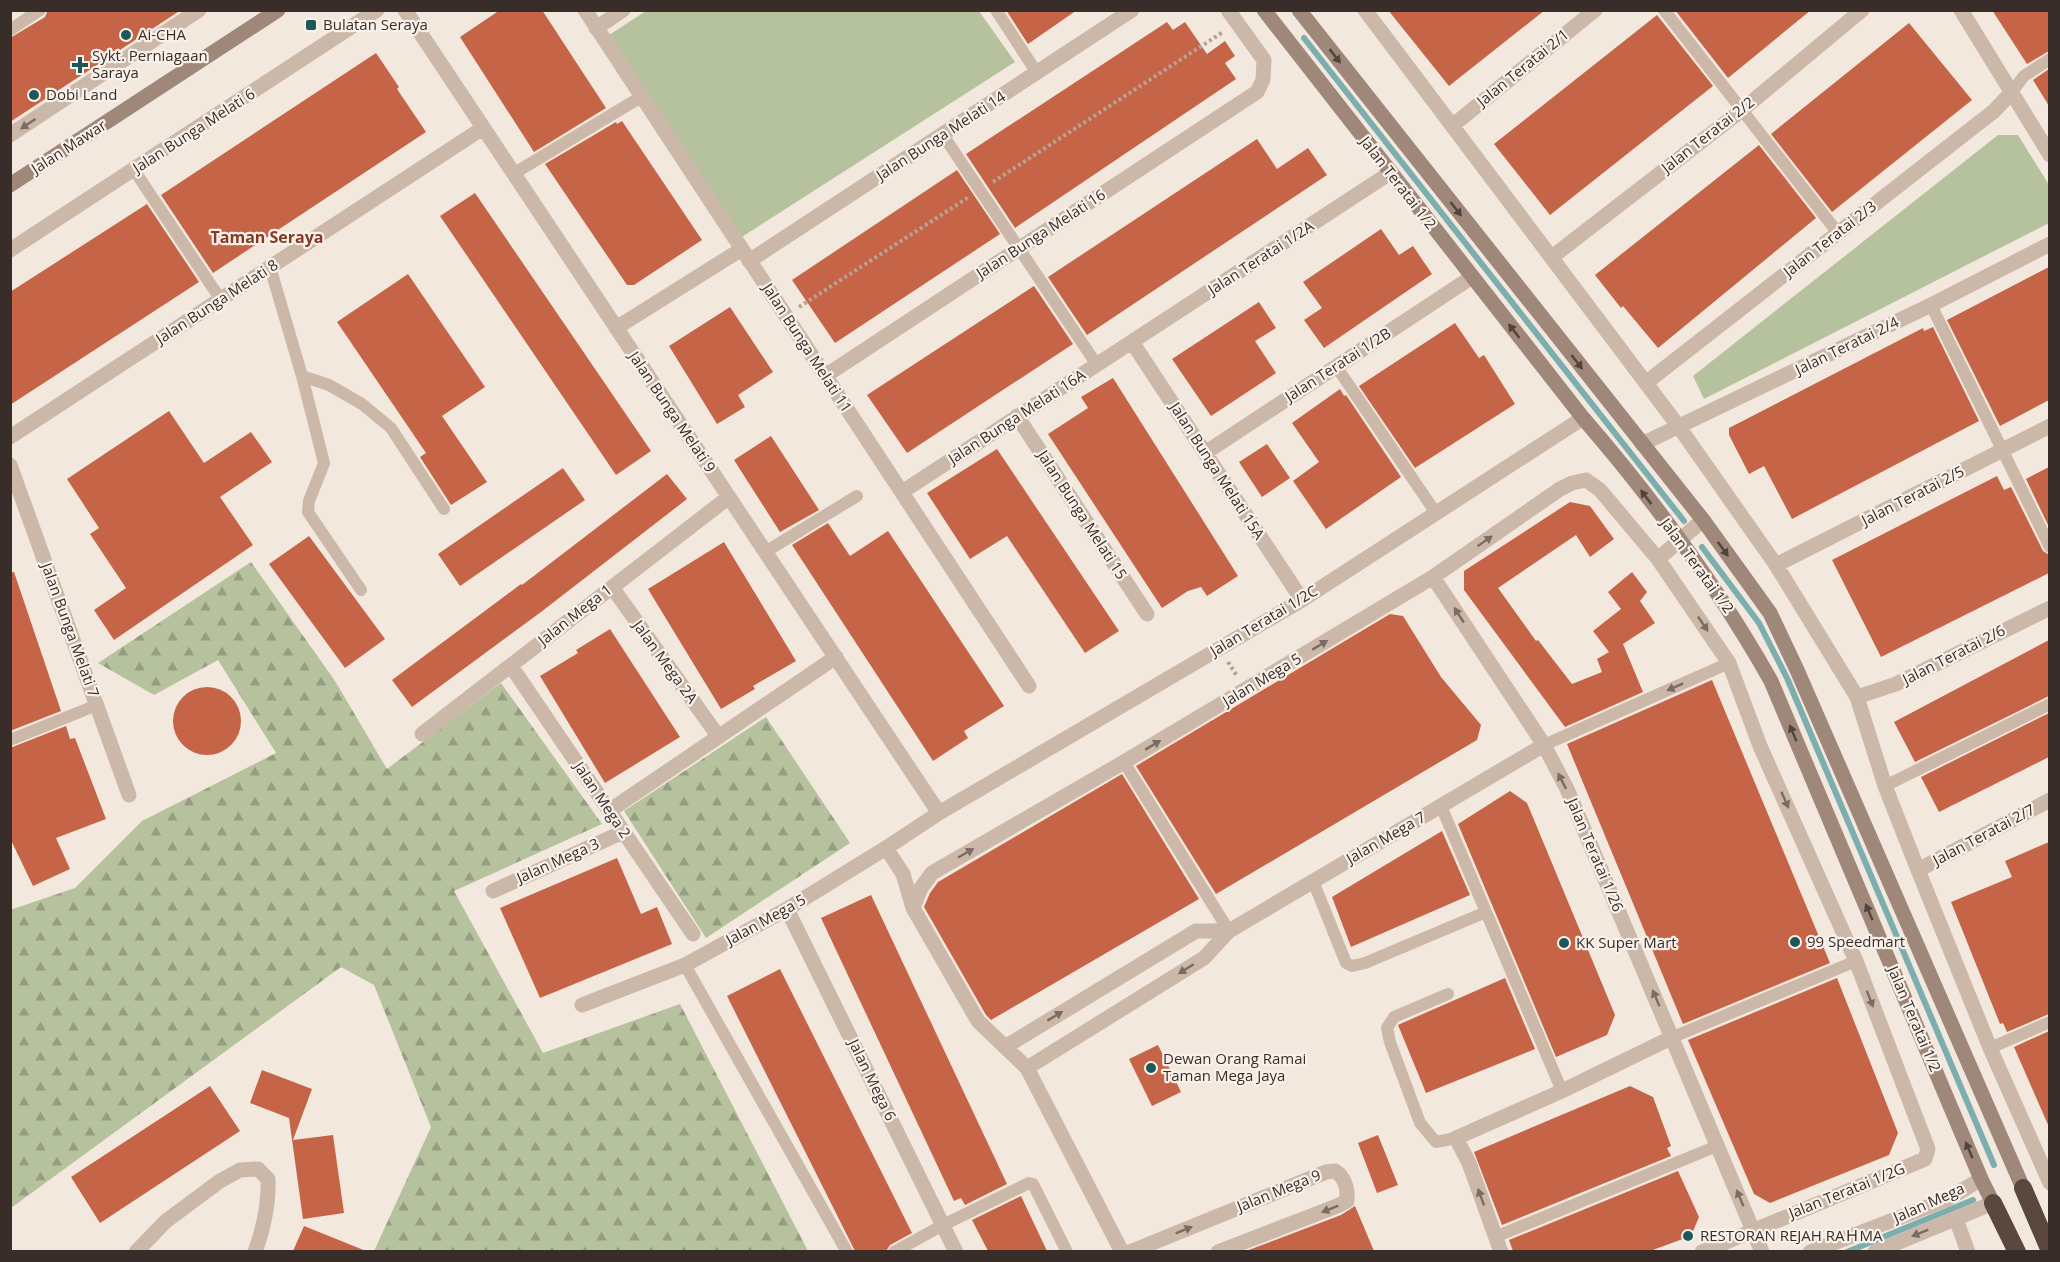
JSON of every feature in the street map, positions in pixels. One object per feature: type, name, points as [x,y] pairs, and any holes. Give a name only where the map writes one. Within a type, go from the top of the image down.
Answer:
[{"type":"highway","points":[[2023,1188],[2049,1251]]},
{"type":"highway","points":[[1994,1203],[2017,1251]]},
{"type":"main road","name":"Jalan Mawar","points":[[10,185],[278,10]]},
{"type":"main road","name":"Jalan Teratai 1/2","points":[[1299,10],[1703,520],[1770,613],[2023,1188]]},
{"type":"main road","name":"Jalan Teratai 1/2","points":[[1267,12],[1390,173],[1617,458],[1742,629],[1771,681],[1981,1179],[1994,1203]]},
{"type":"street","points":[[10,135],[199,10]]},
{"type":"street","name":"Jalan Bunga Melati 6","points":[[10,250],[377,10]]},
{"type":"street","name":"Jalan Bunga Melati 9","points":[[405,10],[939,813]]},
{"type":"street","name":"Jalan Bunga Melati 11","points":[[585,10],[1029,686]]},
{"type":"street","points":[[596,28],[623,10]]},
{"type":"street","name":"Jalan Bunga Melati 14","points":[[616,328],[746,255],[942,135],[1132,10]]},
{"type":"street","points":[[1365,10],[1647,382],[1776,565],[1857,697],[1885,786],[1918,870],[1990,1048],[2049,1183]]},
{"type":"street","name":"Jalan Teratai 2/1","points":[[1452,126],[1594,10]]},
{"type":"street","name":"Jalan Teratai 2/2","points":[[1552,257],[1742,110],[1862,10]]},
{"type":"street","points":[[1961,10],[2049,155]]},
{"type":"street","name":"Jalan Bunga Melati 16","points":[[825,375],[1257,92],[1263,80],[1264,60],[1232,16]]},
{"type":"street","name":"Jalan Teratai 2/3","points":[[1647,382],[1994,111],[2011,93]]},
{"type":"street","name":"Jalan Bunga Melati 8","points":[[10,437],[483,128]]},
{"type":"street","name":"Jalan Teratai 1/2A","points":[[1132,342],[1390,173]]},
{"type":"street","name":"Jalan Teratai 2/4","points":[[1642,444],[1932,305],[2049,244]]},
{"type":"street","name":"Jalan Teratai 1/2B","points":[[1205,453],[1472,277]]},
{"type":"street","name":"Jalan Bunga Melati 16A","points":[[902,492],[1132,342]]},
{"type":"street","name":"Jalan Bunga Melati 15A","points":[[1132,342],[1302,600]]},
{"type":"street","name":"Jalan Bunga Melati 15","points":[[1017,416],[1147,614]]},
{"type":"street","name":"Jalan Teratai 1/2C","points":[[939,813],[1302,600],[1583,418]]},
{"type":"street","name":"Jalan Teratai 2/5","points":[[1776,565],[2049,426]]},
{"type":"street","name":"Jalan Bunga Melati 7","points":[[10,465],[129,795]]},
{"type":"street","name":"Jalan Teratai 1/2","points":[[1586,480],[1600,490],[1658,559],[1729,663],[1760,746],[1856,961],[1928,1149],[1925,1159]]},
{"type":"street","name":"Jalan Mega 5","points":[[903,874],[932,873],[1124,762],[1433,577],[1560,489],[1586,480]]},
{"type":"street","name":"Jalan Mega 1","points":[[422,734],[729,497]]},
{"type":"street","points":[[1658,559],[1703,520]]},
{"type":"street","name":"Jalan Teratai 1/26","points":[[1433,577],[1544,746],[1567,789],[1762,1251]]},
{"type":"street","name":"Jalan Mega 2A","points":[[612,587],[718,736]]},
{"type":"street","name":"Jalan Teratai 2/6","points":[[1857,697],[1896,684],[2049,608]]},
{"type":"street","points":[[609,811],[836,657]]},
{"type":"street","name":"Jalan Mega 2","points":[[511,666],[693,934]]},
{"type":"street","name":"Jalan Mega 7","points":[[1027,1068],[1204,958],[1229,930],[1544,746]]},
{"type":"street","name":"Jalan Teratai 2/7","points":[[1918,870],[2049,800]]},
{"type":"street","name":"Jalan Mega 5","points":[[582,1005],[686,964],[787,909],[939,813]]},
{"type":"street","name":"Jalan Mega 3","points":[[493,891],[623,832]]},
{"type":"street","points":[[886,848],[903,874],[913,908],[978,1022],[1027,1068],[1122,1251]]},
{"type":"street","name":"Jalan Mega 5","points":[[913,908],[921,888],[932,873]]},
{"type":"street","name":"Jalan Mega 6","points":[[787,909],[956,1251]]},
{"type":"street","name":"Jalan Mega 7","points":[[1005,1047],[1196,931],[1229,930]]},
{"type":"street","points":[[1498,1244],[1469,1163],[1456,1138],[1562,1092],[1673,1037]]},
{"type":"street","name":"Jalan Teratai 1/2G","points":[[1702,1251],[1925,1159]]},
{"type":"street","points":[[136,1251],[166,1221],[220,1181],[240,1170],[258,1169],[268,1179],[269,1199],[263,1231],[255,1251]]},
{"type":"street","name":"Jalan Mega 9","points":[[1130,1251],[1326,1172],[1335,1171],[1342,1175],[1348,1192],[1347,1201],[1218,1251]]},
{"type":"street","name":"Jalan Mega","points":[[1810,1251],[1948,1199],[1981,1179]]},
{"type":"street","points":[[1994,1203],[2010,1251]]},
{"type":"street","name":"Jalan Mega","points":[[1879,1251],[1994,1203]]},
{"type":"street","points":[[1956,1219],[1968,1251]]},
{"type":"lane","points":[[10,30],[40,10]]},
{"type":"lane","points":[[996,10],[1037,73]]},
{"type":"lane","points":[[1664,10],[1838,232]]},
{"type":"lane","points":[[2011,93],[2024,76],[2049,59]]},
{"type":"lane","points":[[513,174],[641,97]]},
{"type":"lane","points":[[942,135],[1097,365]]},
{"type":"lane","points":[[134,170],[221,300]]},
{"type":"lane","points":[[270,267],[302,376],[324,463],[309,501],[308,512],[361,590]]},
{"type":"lane","points":[[1932,305],[2049,547]]},
{"type":"lane","points":[[1336,366],[1436,513]]},
{"type":"lane","points":[[302,376],[329,386],[362,404],[391,428],[444,509]]},
{"type":"lane","points":[[765,552],[857,496]]},
{"type":"lane","points":[[1544,746],[1729,663]]},
{"type":"lane","points":[[1885,786],[2049,704]]},
{"type":"lane","points":[[10,740],[97,705]]},
{"type":"lane","points":[[1124,762],[1229,930]]},
{"type":"lane","points":[[1441,806],[1562,1092]]},
{"type":"lane","points":[[1314,881],[1346,963],[1352,966],[1365,963],[1486,912]]},
{"type":"lane","points":[[1673,1037],[1856,961]]},
{"type":"lane","points":[[686,964],[847,1251]]},
{"type":"lane","points":[[1448,994],[1394,1017],[1387,1028],[1420,1123],[1436,1142],[1456,1138]]},
{"type":"lane","points":[[1990,1048],[2049,1022]]},
{"type":"lane","points":[[1498,1244],[1717,1146]]},
{"type":"lane","points":[[894,1251],[1024,1185],[1031,1184],[1040,1195],[1067,1251]]},
{"type":"path","points":[[786,316],[980,190],[1232,16]]},
{"type":"path","points":[[1220,648],[1245,690]]},
{"type":"green space","points":[[646,11],[979,11],[1015,62],[737,240],[609,35]]},
{"type":"green space","points":[[1998,135],[2018,135],[2049,185],[2049,223],[1704,399],[1693,376]]},
{"type":"green space","points":[[251,562],[335,681],[387,769],[501,683],[602,824],[454,891],[543,1053],[680,1004],[808,1251],[374,1251],[431,1127],[374,985],[341,967],[11,1208],[10,910],[75,888],[142,821],[276,753],[218,660],[154,695],[98,663]]},
{"type":"green space","points":[[766,717],[850,843],[706,938],[624,811]]},
{"type":"building","points":[[48,10],[181,10],[10,122],[10,38],[45,17]]},
{"type":"building","points":[[500,10],[542,10],[606,108],[534,152],[460,37]]},
{"type":"building","points":[[1006,10],[1077,10],[1028,44]]},
{"type":"building","points":[[1388,10],[1545,10],[1449,86]]},
{"type":"building","points":[[1675,10],[1811,10],[1728,78]]},
{"type":"building","points":[[1992,10],[2049,10],[2049,51],[2027,64]]},
{"type":"building","points":[[1657,15],[1713,86],[1550,215],[1494,144]]},
{"type":"building","points":[[1167,22],[1173,30],[1185,22],[1207,54],[1225,41],[1235,56],[1225,63],[1236,79],[1015,228],[966,154]]},
{"type":"building","points":[[1909,23],[1972,100],[1832,212],[1771,134]]},
{"type":"building","points":[[376,53],[426,132],[213,273],[161,195]]},
{"type":"building","points":[[2049,69],[2049,106],[2033,80]]},
{"type":"building","points":[[622,121],[702,240],[634,285],[627,285],[545,164],[616,122],[617,124]]},
{"type":"building","points":[[1257,139],[1277,169],[1308,148],[1327,175],[1087,335],[1048,277]]},
{"type":"building","points":[[1759,145],[1816,218],[1658,348],[1623,306],[1621,308],[1595,275]]},
{"type":"building","points":[[957,170],[1000,234],[835,343],[792,280]]},
{"type":"building","points":[[475,193],[651,451],[616,475],[440,216]]},
{"type":"building","points":[[147,204],[199,282],[10,405],[10,292]]},
{"type":"building","points":[[1381,229],[1399,255],[1413,246],[1432,274],[1324,348],[1304,320],[1322,308],[1303,282]]},
{"type":"building","points":[[2049,267],[2049,400],[2000,426],[1947,320]]},
{"type":"building","points":[[408,274],[485,387],[442,416],[487,482],[451,505],[420,457],[426,453],[337,322]]},
{"type":"building","points":[[1034,286],[1073,344],[907,453],[867,395]]},
{"type":"building","points":[[1259,302],[1276,328],[1255,341],[1276,373],[1211,416],[1172,359]]},
{"type":"building","points":[[730,307],[773,372],[738,395],[745,407],[717,424],[669,346]]},
{"type":"building","points":[[1455,323],[1479,358],[1484,355],[1515,404],[1415,468],[1359,386]]},
{"type":"building","points":[[1933,327],[1979,421],[1792,519],[1764,466],[1749,474],[1729,435],[1729,428],[1923,328],[1924,331]]},
{"type":"building","points":[[1113,378],[1238,576],[1207,596],[1201,587],[1188,591],[1162,608],[1048,434],[1088,408],[1081,397]]},
{"type":"building","points":[[1340,389],[1401,477],[1326,529],[1293,481],[1319,462],[1292,423]]},
{"type":"building","points":[[169,411],[204,463],[251,432],[272,462],[220,497],[253,545],[114,640],[94,610],[126,588],[90,534],[99,528],[67,479]]},
{"type":"building","points":[[771,436],[819,510],[780,532],[734,460]]},
{"type":"building","points":[[1267,444],[1290,478],[1262,497],[1239,462]]},
{"type":"building","points":[[997,449],[1119,631],[1085,653],[1007,536],[970,559],[927,493]]},
{"type":"building","points":[[2049,467],[2049,527],[2026,479]]},
{"type":"building","points":[[563,468],[585,500],[460,586],[438,554]]},
{"type":"building","points":[[667,474],[687,499],[541,612],[412,707],[392,680],[522,585]]},
{"type":"building","points":[[1997,476],[2004,490],[2011,487],[2043,551],[2049,555],[2049,573],[1881,657],[1832,560]]},
{"type":"building","points":[[1570,502],[1590,506],[1614,539],[1590,557],[1576,535],[1498,588],[1536,641],[1538,640],[1572,684],[1602,672],[1597,659],[1609,652],[1593,631],[1621,609],[1608,592],[1632,572],[1647,592],[1640,601],[1655,623],[1623,644],[1643,692],[1565,727],[1464,590],[1464,571]]},
{"type":"building","points":[[828,523],[850,556],[888,531],[1004,706],[964,731],[968,738],[933,761],[792,545]]},
{"type":"building","points":[[309,536],[385,639],[345,668],[269,564]]},
{"type":"building","points":[[724,542],[796,661],[753,686],[755,689],[721,709],[648,589]]},
{"type":"building","points":[[14,572],[61,711],[10,731],[10,573]]},
{"type":"building","points":[[1390,614],[1403,616],[1441,677],[1481,725],[1477,740],[1216,894],[1136,766]]},
{"type":"building","points":[[610,629],[680,737],[605,783],[540,676],[578,653],[576,650]]},
{"type":"building","points":[[2049,640],[2049,696],[1915,762],[1894,722]]},
{"type":"building","points":[[1712,680],[1830,963],[1683,1024],[1567,744]]},
{"type":"building","points":[[207,687],[220,690],[231,697],[238,708],[241,721],[238,734],[231,745],[220,752],[207,755],[194,752],[183,745],[176,734],[173,721],[176,708],[183,697],[194,690]]},
{"type":"building","points":[[2049,713],[2049,757],[1939,812],[1921,777]]},
{"type":"building","points":[[66,726],[70,739],[75,738],[106,819],[56,838],[70,869],[33,886],[10,838],[10,748]]},
{"type":"building","points":[[1122,774],[1199,899],[991,1020],[924,907],[930,893],[938,882]]},
{"type":"building","points":[[1510,791],[1527,803],[1615,1015],[1607,1035],[1556,1057],[1458,824]]},
{"type":"building","points":[[1442,831],[1470,895],[1351,947],[1332,897]]},
{"type":"building","points":[[2049,842],[2049,1014],[2007,1032],[2003,1023],[2000,1024],[1951,902],[2012,877],[2005,861]]},
{"type":"building","points":[[617,858],[641,914],[657,907],[672,944],[540,998],[500,908]]},
{"type":"building","points":[[871,895],[1007,1184],[965,1205],[961,1198],[954,1201],[821,918]]},
{"type":"building","points":[[780,969],[912,1233],[890,1245],[886,1251],[855,1251],[727,996]]},
{"type":"building","points":[[1505,978],[1535,1049],[1426,1093],[1398,1025]]},
{"type":"building","points":[[1837,978],[1898,1133],[1889,1155],[1770,1203],[1754,1194],[1688,1040]]},
{"type":"building","points":[[2049,1031],[2049,1127],[2014,1047]]},
{"type":"building","name":"Dewan Orang Ramai Taman Mega Jaya","points":[[1158,1045],[1181,1092],[1152,1106],[1129,1059]]},
{"type":"building","points":[[262,1070],[312,1089],[293,1140],[333,1135],[344,1213],[303,1219],[289,1118],[250,1103]]},
{"type":"building","points":[[210,1086],[240,1131],[100,1223],[71,1177]]},
{"type":"building","points":[[1630,1086],[1653,1097],[1671,1146],[1667,1148],[1671,1156],[1502,1225],[1474,1152]]},
{"type":"building","points":[[1378,1135],[1398,1185],[1377,1193],[1358,1143]]},
{"type":"building","points":[[1678,1171],[1699,1217],[1691,1236],[1650,1251],[1513,1251],[1509,1240]]},
{"type":"building","points":[[1021,1196],[1047,1251],[988,1251],[972,1220]]},
{"type":"building","points":[[1355,1206],[1374,1251],[1246,1251],[1341,1215]]},
{"type":"building","points":[[304,1226],[366,1251],[293,1251]]},
{"type":"waterway","points":[[1304,38],[1684,521]]},
{"type":"waterway","points":[[1702,547],[1759,623],[1787,678],[1994,1165]]},
{"type":"waterway","points":[[1847,1252],[1973,1200]]},
{"type":"place","name":"Bulatan Seraya","points":[[311,25]]},
{"type":"place","name":"Ai-CHA","points":[[126,35]]},
{"type":"place","name":"Sykt. Perniagaan Saraya","points":[[80,65]]},
{"type":"place","name":"Dobi Land","points":[[34,95]]},
{"type":"place","name":"99 Speedmart","points":[[1795,942]]},
{"type":"place","name":"KK Super Mart","points":[[1564,943]]},
{"type":"place","name":"Dewan Orang Ramai Taman Mega Jaya","points":[[1151,1068]]},
{"type":"place","name":"RESTORAN REJAH RAＨMA","points":[[1688,1236]]},
{"type":"district","name":"Taman Seraya","points":[[267,237]]}]
